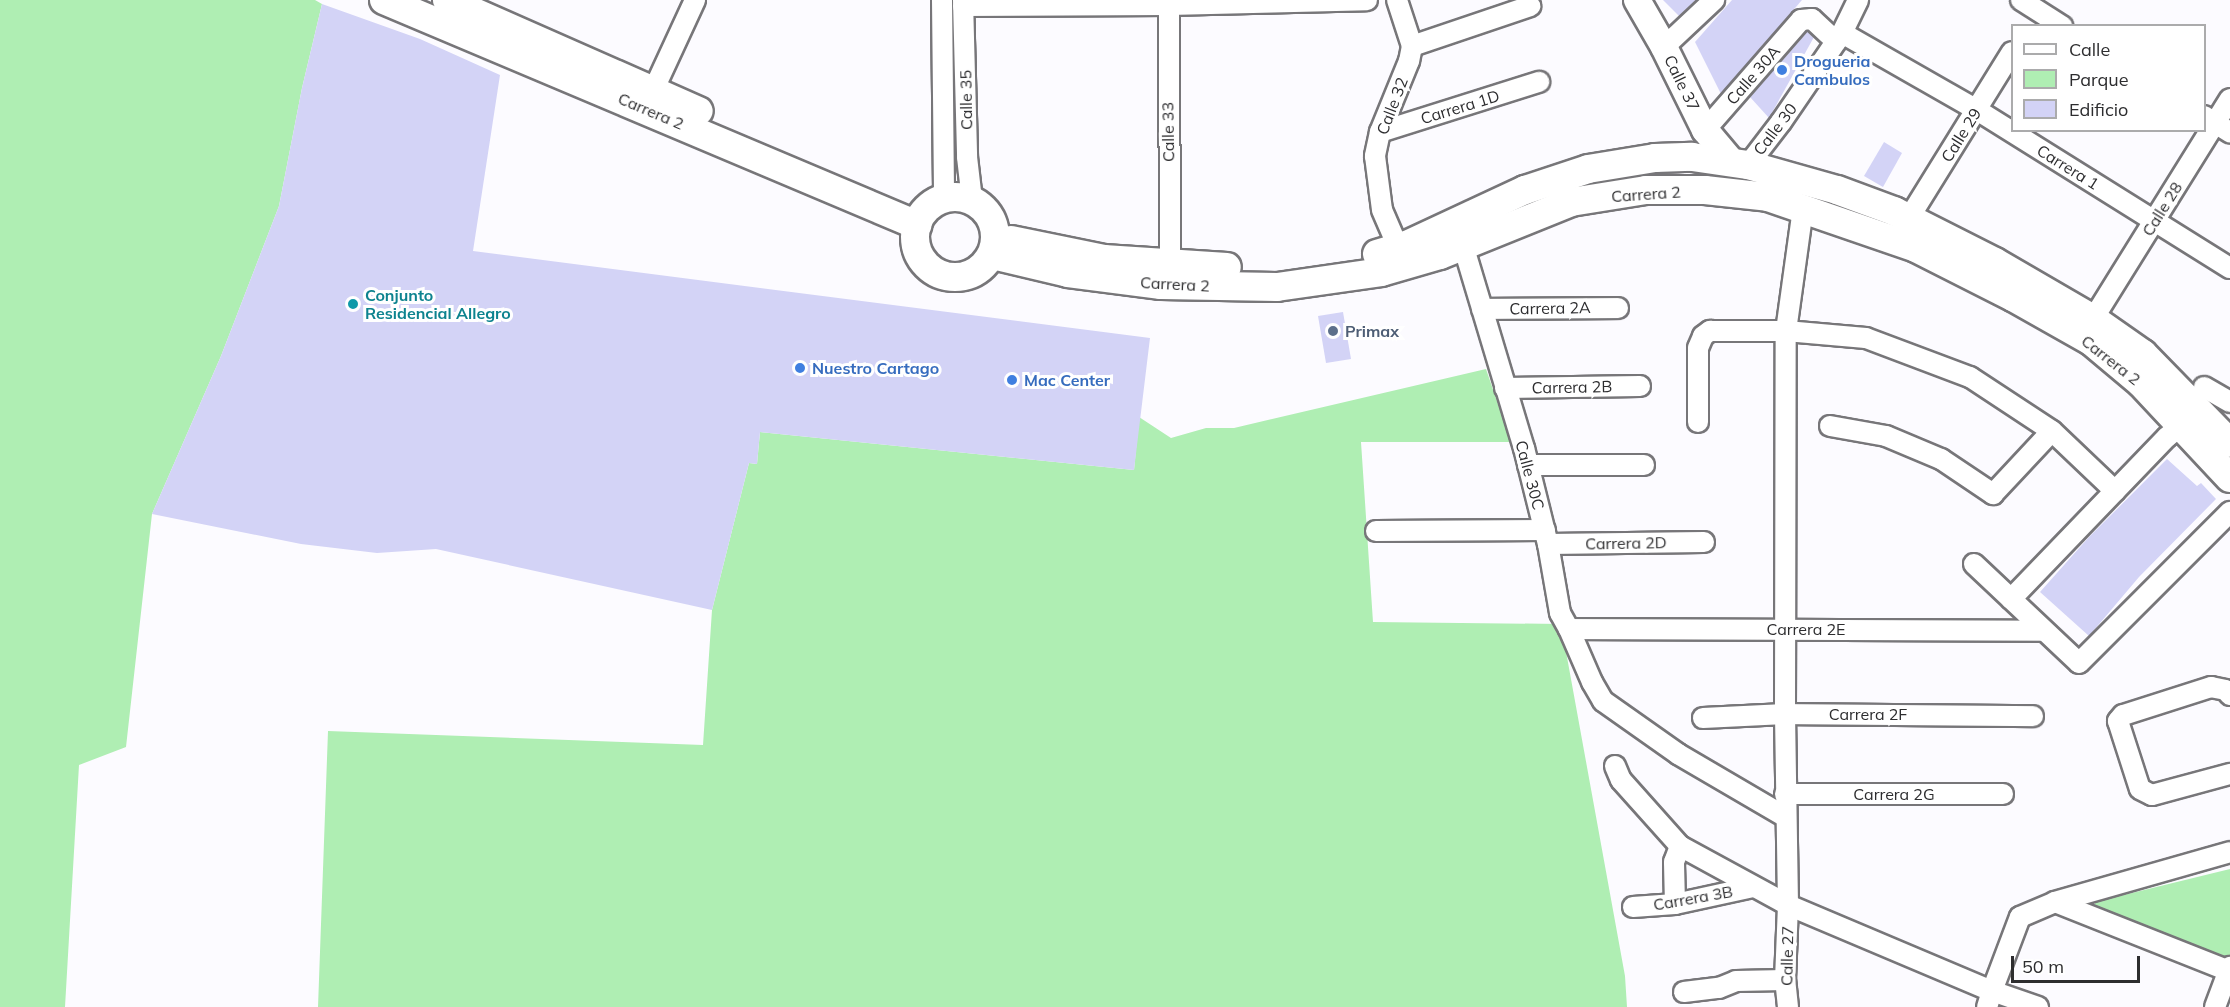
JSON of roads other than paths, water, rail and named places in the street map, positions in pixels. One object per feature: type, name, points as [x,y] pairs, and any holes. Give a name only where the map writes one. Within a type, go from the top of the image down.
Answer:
[{"type":"main road","name":"Carrera 2","points":[[384,0],[929,211]]},
{"type":"main road","name":"Carrera 2","points":[[447,0],[929,211]]},
{"type":"main road","name":"Carrera 2","points":[[993,245],[1170,265],[1262,268],[1306,266],[1345,261],[1398,247],[1525,190],[1588,169],[1654,158],[1692,157],[1740,164],[1837,190],[1909,218],[1995,262],[2093,319],[2143,354],[2230,443]]},
{"type":"main road","name":"Carrera 2","points":[[993,245],[1068,273],[1161,285],[1277,287],[1381,272],[1463,245],[1571,202],[1646,190],[1705,190],[1768,197],[1916,248],[2013,297],[2091,341],[2141,383],[2230,478]]},
{"type":"main road","points":[[958,197],[972,200],[988,214],[994,224],[993,245],[980,269],[962,277],[937,274],[919,257],[915,245],[929,211],[958,197]]},
{"type":"street","points":[[653,91],[695,0]]},
{"type":"street","name":"Calle 35","points":[[929,211],[942,0]]},
{"type":"street","points":[[963,3],[1367,0]]},
{"type":"street","points":[[1397,0],[1412,46],[1530,6]]},
{"type":"street","name":"Calle 37","points":[[1637,0],[1664,46],[1705,130],[1740,164]]},
{"type":"street","points":[[1664,46],[1714,0]]},
{"type":"street","name":"Calle 30","points":[[1740,164],[1781,122],[1839,37],[1858,0]]},
{"type":"street","points":[[2021,0],[2058,24]]},
{"type":"street","name":"Calle 35","points":[[963,3],[967,157],[972,200]]},
{"type":"street","name":"Calle 33","points":[[1169,3],[1170,265]]},
{"type":"street","name":"Carrera 1","points":[[1801,20],[1812,19],[1839,37],[1977,110],[2011,131]]},
{"type":"street","name":"Calle 30A","points":[[1705,130],[1801,20]]},
{"type":"street","name":"Calle 32","points":[[1398,247],[1382,210],[1376,180],[1375,156],[1380,132],[1409,61],[1412,46]]},
{"type":"street","name":"Calle 29","points":[[1909,218],[2011,55]]},
{"type":"street","name":"Carrera 1D","points":[[1380,132],[1539,82]]},
{"type":"street","name":"Calle 28","points":[[2093,319],[2217,124],[2230,99]]},
{"type":"street","name":"Carrera 1","points":[[2012,132],[2230,268]]},
{"type":"street","name":"Calle 27","points":[[1792,1005],[1785,980],[1788,905],[1785,794],[1786,331],[1803,208]]},
{"type":"street","name":"Calle 30C","points":[[1463,245],[1528,465],[1546,537],[1560,613],[1603,702],[1678,754],[1786,817]]},
{"type":"street","name":"Carrera 2A","points":[[1482,309],[1618,308]]},
{"type":"street","points":[[1698,422],[1698,348],[1702,336],[1710,331],[1786,331],[1866,338],[1970,377],[2052,431],[2115,491]]},
{"type":"street","name":"Carrera 2B","points":[[1505,388],[1640,386]]},
{"type":"street","points":[[2204,387],[2230,402]]},
{"type":"street","points":[[2011,599],[2182,425]]},
{"type":"street","points":[[1830,426],[1886,436],[1941,459],[1993,494],[2052,431]]},
{"type":"street","points":[[1528,465],[1644,465]]},
{"type":"street","points":[[1974,564],[2042,631],[2079,663],[2230,512]]},
{"type":"street","name":"Carrera 2D","points":[[1376,531],[1704,542]]},
{"type":"street","name":"Carrera 2E","points":[[1569,629],[1785,628],[2042,631]]},
{"type":"street","points":[[2230,695],[2226,690],[2211,687],[2123,715],[2118,721],[2140,789],[2152,795],[2230,774]]},
{"type":"street","name":"Carrera 2F","points":[[1703,718],[1785,714],[2033,716]]},
{"type":"street","points":[[1616,766],[1622,780],[1680,846],[1788,905],[1989,999],[2038,1007]]},
{"type":"street","name":"Carrera 2G","points":[[1785,794],[2003,794]]},
{"type":"street","points":[[1675,904],[1674,862],[1675,853],[1680,846]]},
{"type":"street","points":[[1989,999],[2020,917],[2055,902],[2230,852]]},
{"type":"street","name":"Carrera 3B","points":[[1633,908],[1675,904],[1753,887]]},
{"type":"street","points":[[2055,902],[2229,969],[2215,1007]]},
{"type":"street","points":[[1684,992],[1719,988],[1736,981],[1785,980]]},
{"type":"place","name":"Drogueria Cambulos","points":[[1782,70]]},
{"type":"place","name":"Conjunto Residencial Allegro","points":[[353,304]]},
{"type":"place","name":"Primax","points":[[1333,331]]},
{"type":"place","name":"Nuestro Cartago","points":[[800,368]]},
{"type":"place","name":"Mac Center","points":[[1012,380]]}]
